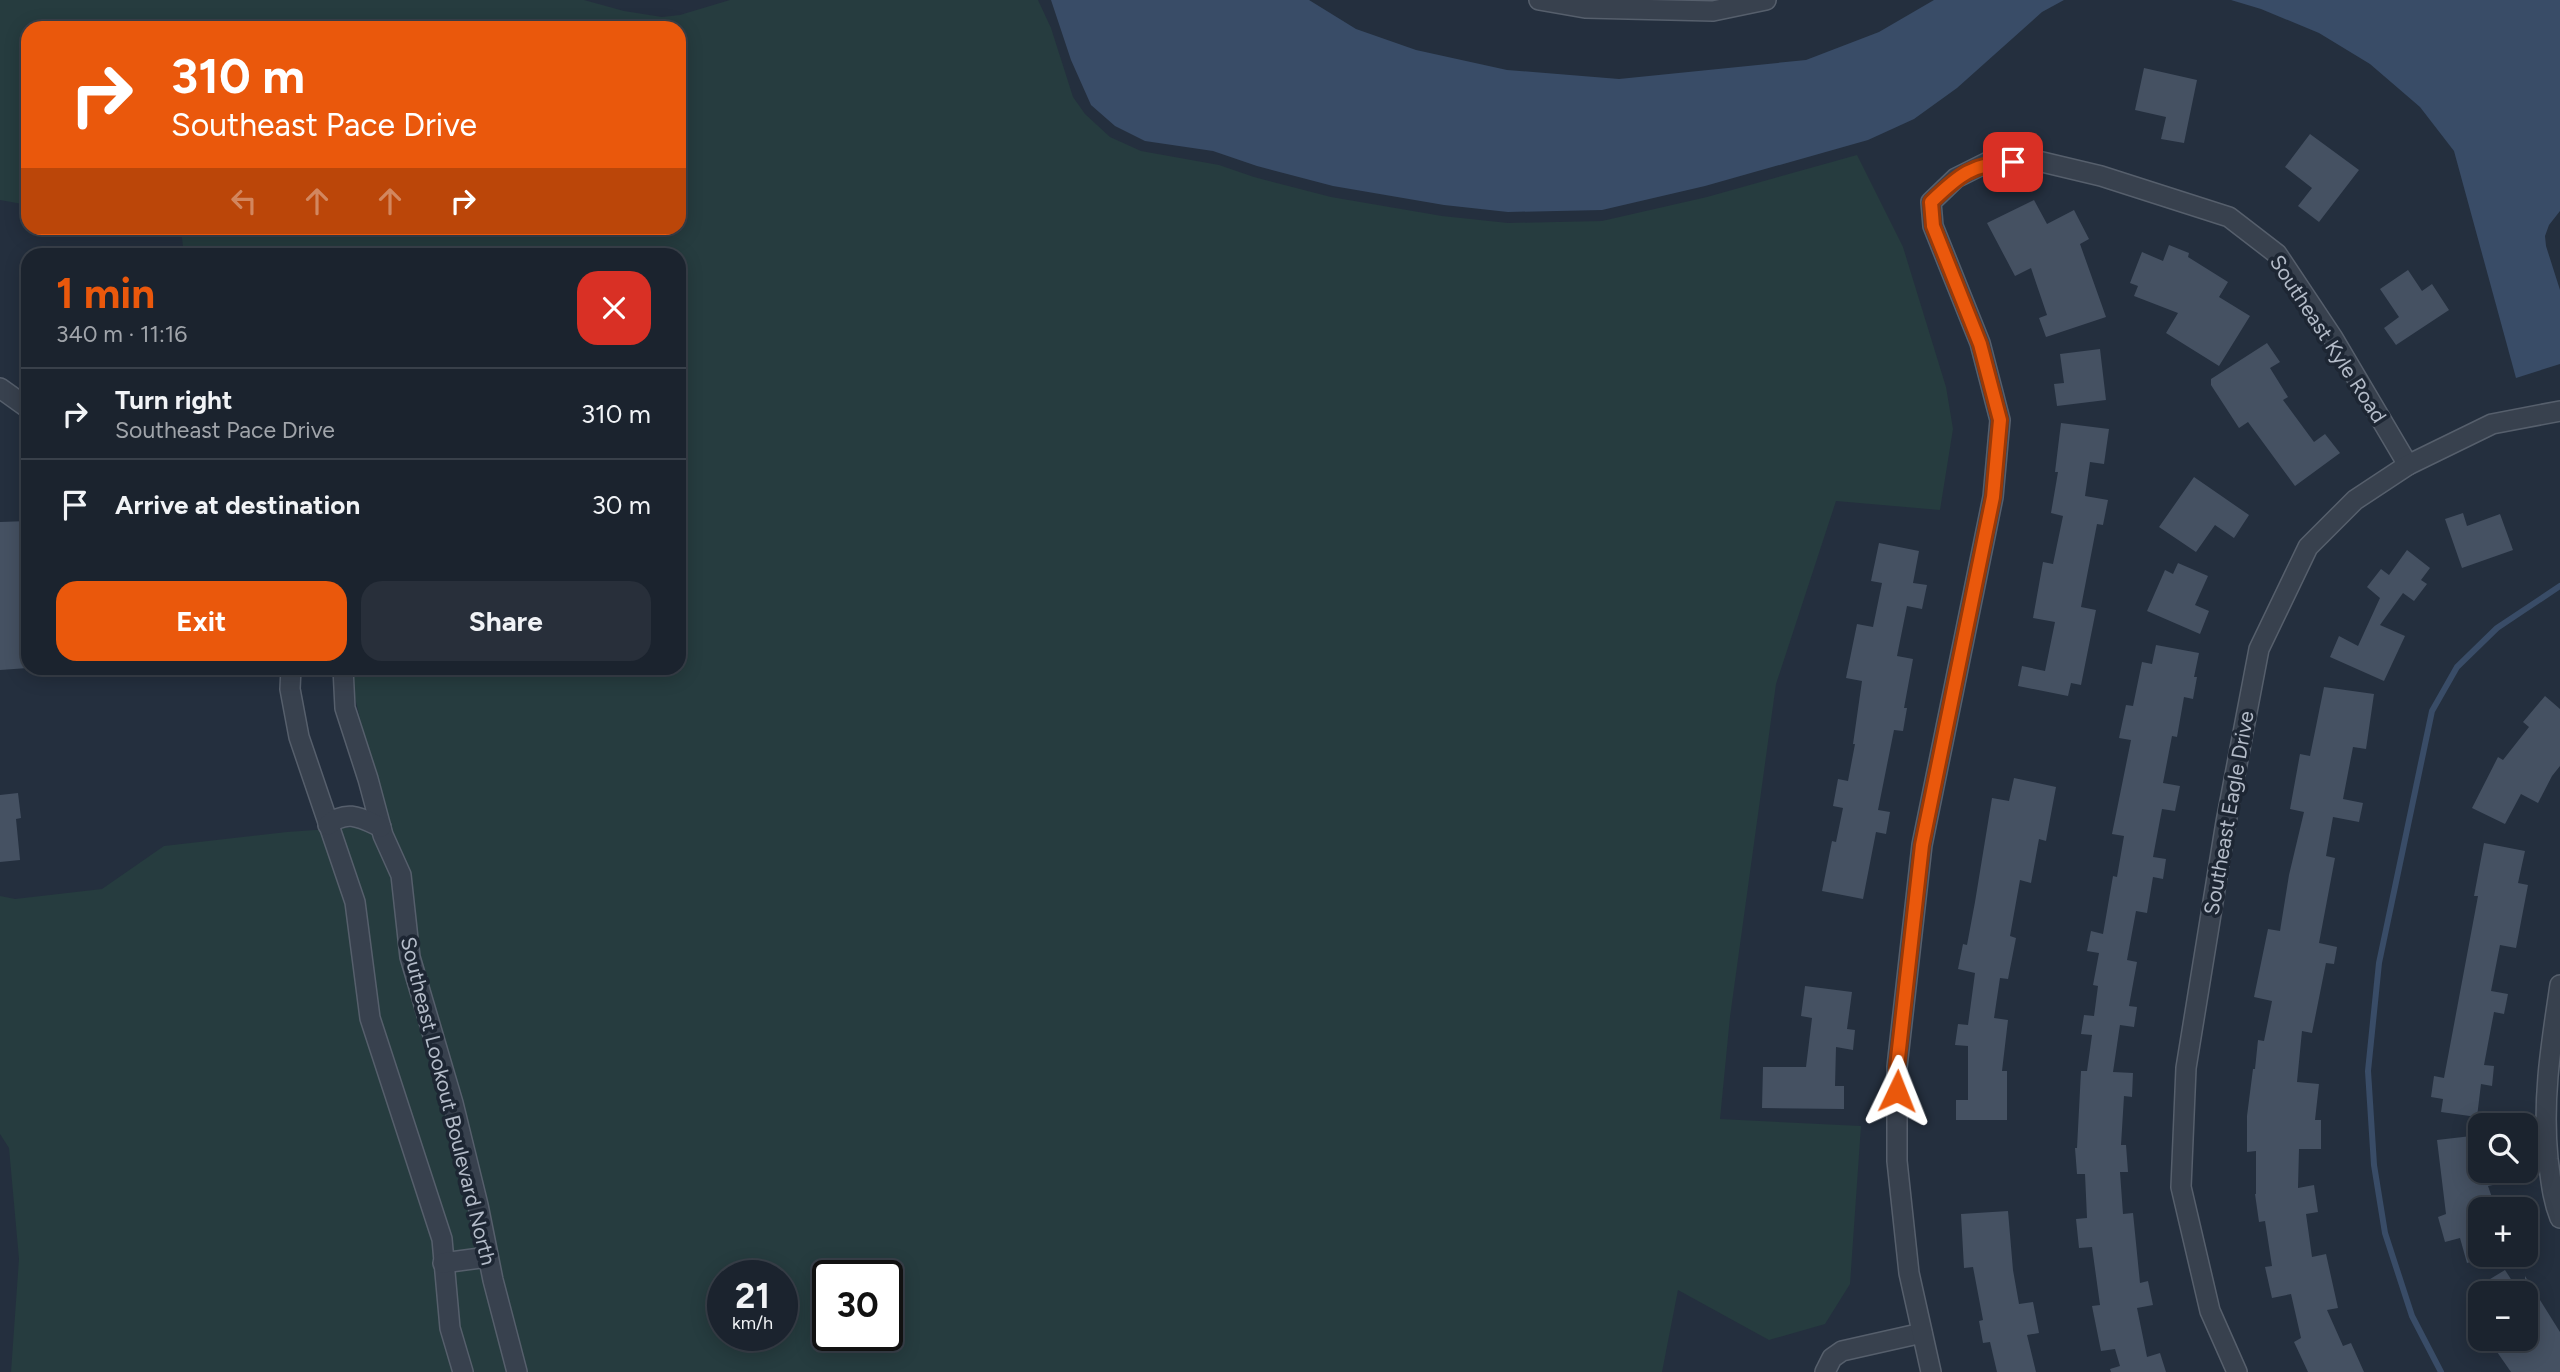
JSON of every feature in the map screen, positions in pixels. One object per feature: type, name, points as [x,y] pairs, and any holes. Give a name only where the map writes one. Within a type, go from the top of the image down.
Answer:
[{"type":"street","points":[[1538,0],[1586,8],[1713,11],[1766,0]]},
{"type":"street","name":"Southeast Kyle Road","points":[[1931,1372],[1909,1273],[1897,1161],[1897,1067],[1922,845],[1993,497],[2000,420],[1980,344],[1933,226],[1931,202],[1956,177],[1988,162],[2038,161],[2101,176],[2229,217],[2277,254],[2333,338],[2408,465]]},
{"type":"street","points":[[0,388],[21,403]]},
{"type":"street","name":"Southeast Eagle Drive","points":[[2237,1372],[2210,1311],[2181,1186],[2186,1068],[2226,822],[2259,649],[2308,547],[2355,500],[2408,465],[2492,424],[2560,411]]},
{"type":"street","name":"Southeast Lookout Boulevard North","points":[[291,675],[290,690],[299,737],[355,902],[370,1018],[442,1239],[450,1328],[463,1372]]},
{"type":"street","name":"Southeast Lookout Boulevard North","points":[[343,675],[345,708],[381,827],[401,875],[410,957],[453,1103],[517,1372]]},
{"type":"street","points":[[328,825],[338,817],[356,816],[381,827]]},
{"type":"street","points":[[2560,985],[2546,1083],[2545,1117],[2553,1199],[2560,1218]]},
{"type":"street","points":[[443,1263],[488,1257]]},
{"type":"street","points":[[1825,1372],[1832,1359],[1842,1351],[1922,1333]]},
{"type":"green space","points":[[0,0],[584,0],[624,11],[662,17],[680,15],[730,0],[1038,0],[1051,28],[1073,97],[1085,114],[1110,137],[1141,151],[1219,165],[1331,197],[1442,216],[1508,223],[1602,221],[1707,197],[1857,155],[1903,247],[1946,387],[1953,429],[1940,510],[1836,501],[1776,684],[1730,1017],[1720,1119],[1861,1126],[1850,1284],[1825,1324],[1769,1340],[1678,1290],[1662,1372],[11,1372],[19,1259],[9,1148],[0,1134],[0,896],[15,899],[102,889],[164,846],[287,832],[386,825],[349,675],[686,675],[686,248],[183,248],[181,235],[686,235],[686,21],[21,21],[21,204],[0,200]]},
{"type":"water","points":[[1051,0],[1309,0],[1356,29],[1416,50],[1507,70],[1619,79],[1806,60],[1879,32],[1934,0],[2064,0],[2042,12],[1957,88],[1914,119],[1868,140],[1705,186],[1602,210],[1508,212],[1444,205],[1333,186],[1213,151],[1145,141],[1115,126],[1091,105],[1071,60]]},
{"type":"water","points":[[2231,0],[2560,0],[2560,211],[2549,225],[2545,236],[2560,290],[2560,364],[2516,378],[2454,151],[2420,107],[2370,64],[2319,33],[2261,9]]},
{"type":"building","points":[[2144,68],[2197,80],[2184,143],[2161,139],[2166,117],[2135,110]]},
{"type":"building","points":[[2310,134],[2359,170],[2319,222],[2298,206],[2312,188],[2285,167]]},
{"type":"building","points":[[2034,200],[2047,224],[2074,210],[2089,239],[2080,244],[2106,317],[2046,337],[2039,318],[2047,315],[2031,268],[2015,276],[1987,223]]},
{"type":"building","points":[[2169,245],[2189,253],[2188,257],[2228,282],[2219,297],[2250,316],[2219,366],[2166,333],[2178,313],[2134,296],[2138,286],[2130,283],[2142,252],[2163,261]]},
{"type":"building","points":[[2408,270],[2422,291],[2432,284],[2449,310],[2396,345],[2384,328],[2399,317],[2380,289]]},
{"type":"building","points":[[2267,343],[2280,362],[2270,368],[2288,397],[2283,400],[2314,442],[2325,434],[2340,453],[2295,486],[2248,422],[2239,428],[2211,385],[2211,379]]},
{"type":"building","points":[[2100,349],[2106,400],[2057,406],[2054,384],[2064,383],[2060,354]]},
{"type":"building","points":[[2061,423],[2109,429],[2104,464],[2090,462],[2085,496],[2108,500],[2103,525],[2097,524],[2081,607],[2096,610],[2081,685],[2071,683],[2068,696],[2018,686],[2022,666],[2045,671],[2055,622],[2033,618],[2043,562],[2053,564],[2063,516],[2051,513],[2058,472],[2055,472]]},
{"type":"building","points":[[2194,477],[2249,515],[2234,538],[2215,525],[2196,552],[2159,527]]},
{"type":"building","points":[[2463,513],[2467,526],[2500,514],[2513,550],[2462,568],[2445,519]]},
{"type":"building","points":[[21,521],[21,668],[0,670],[0,522]]},
{"type":"building","points":[[1879,543],[1919,551],[1913,583],[1927,585],[1922,609],[1907,606],[1897,656],[1913,659],[1904,708],[1907,708],[1903,731],[1894,730],[1878,810],[1890,812],[1886,834],[1876,832],[1863,899],[1822,891],[1832,841],[1836,842],[1843,808],[1833,806],[1838,779],[1848,781],[1855,744],[1862,681],[1846,678],[1857,624],[1873,627],[1882,583],[1871,581]]},
{"type":"building","points":[[2407,550],[2430,568],[2421,580],[2427,584],[2414,601],[2403,593],[2380,625],[2405,636],[2384,681],[2330,657],[2339,636],[2358,646],[2380,598],[2367,587],[2381,569],[2389,575]]},
{"type":"building","points":[[2178,563],[2208,576],[2195,605],[2209,611],[2200,634],[2147,611],[2165,570],[2173,574]]},
{"type":"building","points":[[2156,645],[2199,653],[2194,677],[2197,677],[2193,699],[2184,697],[2177,737],[2172,736],[2163,783],[2180,786],[2175,811],[2162,809],[2153,857],[2166,859],[2163,879],[2153,877],[2147,913],[2136,911],[2127,960],[2137,962],[2129,1006],[2137,1007],[2134,1027],[2120,1025],[2113,1072],[2133,1073],[2132,1097],[2124,1096],[2121,1145],[2126,1145],[2128,1172],[2120,1172],[2123,1214],[2133,1213],[2140,1283],[2148,1281],[2153,1305],[2137,1308],[2147,1357],[2160,1353],[2166,1372],[2111,1372],[2110,1369],[2120,1366],[2115,1349],[2101,1351],[2092,1306],[2100,1305],[2092,1247],[2079,1248],[2076,1219],[2087,1218],[2085,1174],[2077,1174],[2075,1148],[2081,1071],[2087,1071],[2092,1035],[2081,1034],[2084,1015],[2094,1016],[2098,986],[2093,985],[2099,953],[2087,951],[2091,931],[2103,934],[2113,876],[2117,877],[2124,836],[2112,834],[2131,740],[2119,738],[2126,705],[2133,706],[2142,662],[2152,664]]},
{"type":"building","points":[[2324,687],[2374,694],[2366,749],[2353,747],[2343,799],[2363,803],[2359,822],[2333,817],[2326,856],[2335,858],[2319,943],[2337,947],[2334,964],[2326,963],[2312,1033],[2302,1031],[2297,1082],[2319,1084],[2315,1120],[2321,1120],[2321,1149],[2299,1149],[2298,1188],[2314,1185],[2318,1212],[2306,1214],[2312,1257],[2326,1254],[2338,1308],[2327,1310],[2343,1346],[2351,1343],[2364,1372],[2308,1372],[2294,1342],[2301,1338],[2291,1294],[2272,1298],[2265,1267],[2272,1266],[2265,1221],[2259,1222],[2255,1194],[2256,1151],[2247,1152],[2247,1116],[2253,1069],[2258,1040],[2264,1041],[2272,1001],[2254,997],[2268,929],[2280,931],[2289,875],[2304,812],[2290,809],[2300,754],[2310,756]]},
{"type":"building","points":[[2545,696],[2560,709],[2560,766],[2538,803],[2521,794],[2505,824],[2472,808],[2498,757],[2503,760],[2529,727],[2523,722]]},
{"type":"building","points":[[2014,778],[2056,787],[2046,841],[2039,839],[2031,883],[2020,880],[2010,936],[2016,938],[2008,979],[2000,978],[1994,1018],[2008,1020],[2002,1071],[2007,1071],[2007,1120],[1956,1120],[1956,1100],[1968,1100],[1968,1046],[1955,1045],[1958,1024],[1968,1025],[1975,973],[1958,969],[1963,944],[1967,945],[1992,798],[2009,801]]},
{"type":"building","points":[[18,793],[21,818],[16,819],[20,860],[0,862],[0,795]]},
{"type":"building","points":[[2484,843],[2525,851],[2518,883],[2528,885],[2516,948],[2500,945],[2491,991],[2508,994],[2504,1014],[2494,1012],[2484,1065],[2494,1066],[2492,1086],[2481,1084],[2477,1113],[2468,1113],[2468,1116],[2441,1112],[2443,1099],[2431,1097],[2434,1076],[2444,1078],[2478,896],[2474,896]]},
{"type":"building","points":[[1805,986],[1852,992],[1847,1029],[1855,1030],[1853,1050],[1836,1047],[1835,1086],[1844,1086],[1844,1109],[1762,1108],[1763,1067],[1806,1067],[1812,1018],[1801,1016]]},
{"type":"building","points":[[2468,1136],[2468,1183],[2493,1183],[2488,1186],[2492,1197],[2468,1197],[2467,1263],[2460,1238],[2445,1242],[2438,1217],[2446,1214],[2437,1140]]},
{"type":"building","points":[[2008,1211],[2019,1304],[2033,1302],[2039,1333],[2027,1335],[2036,1372],[1997,1372],[1990,1342],[1983,1343],[1979,1321],[1983,1320],[1973,1267],[1964,1268],[1961,1214]]},
{"type":"building","points":[[2505,1270],[2512,1281],[2487,1281]]},
{"type":"building","points":[[2538,1297],[2560,1332],[2560,1372],[2511,1372],[2496,1351],[2538,1351]]},
{"type":"waterway","points":[[2441,1372],[2412,1316],[2385,1233],[2374,1165],[2368,1071],[2379,963],[2432,711],[2457,667],[2497,628],[2560,586]]},
{"type":"route","points":[[1897,1091],[1897,1067],[1922,845],[1993,497],[2000,420],[1980,344],[1933,226],[1931,202],[1956,177],[1988,162],[2013,162]]}]
